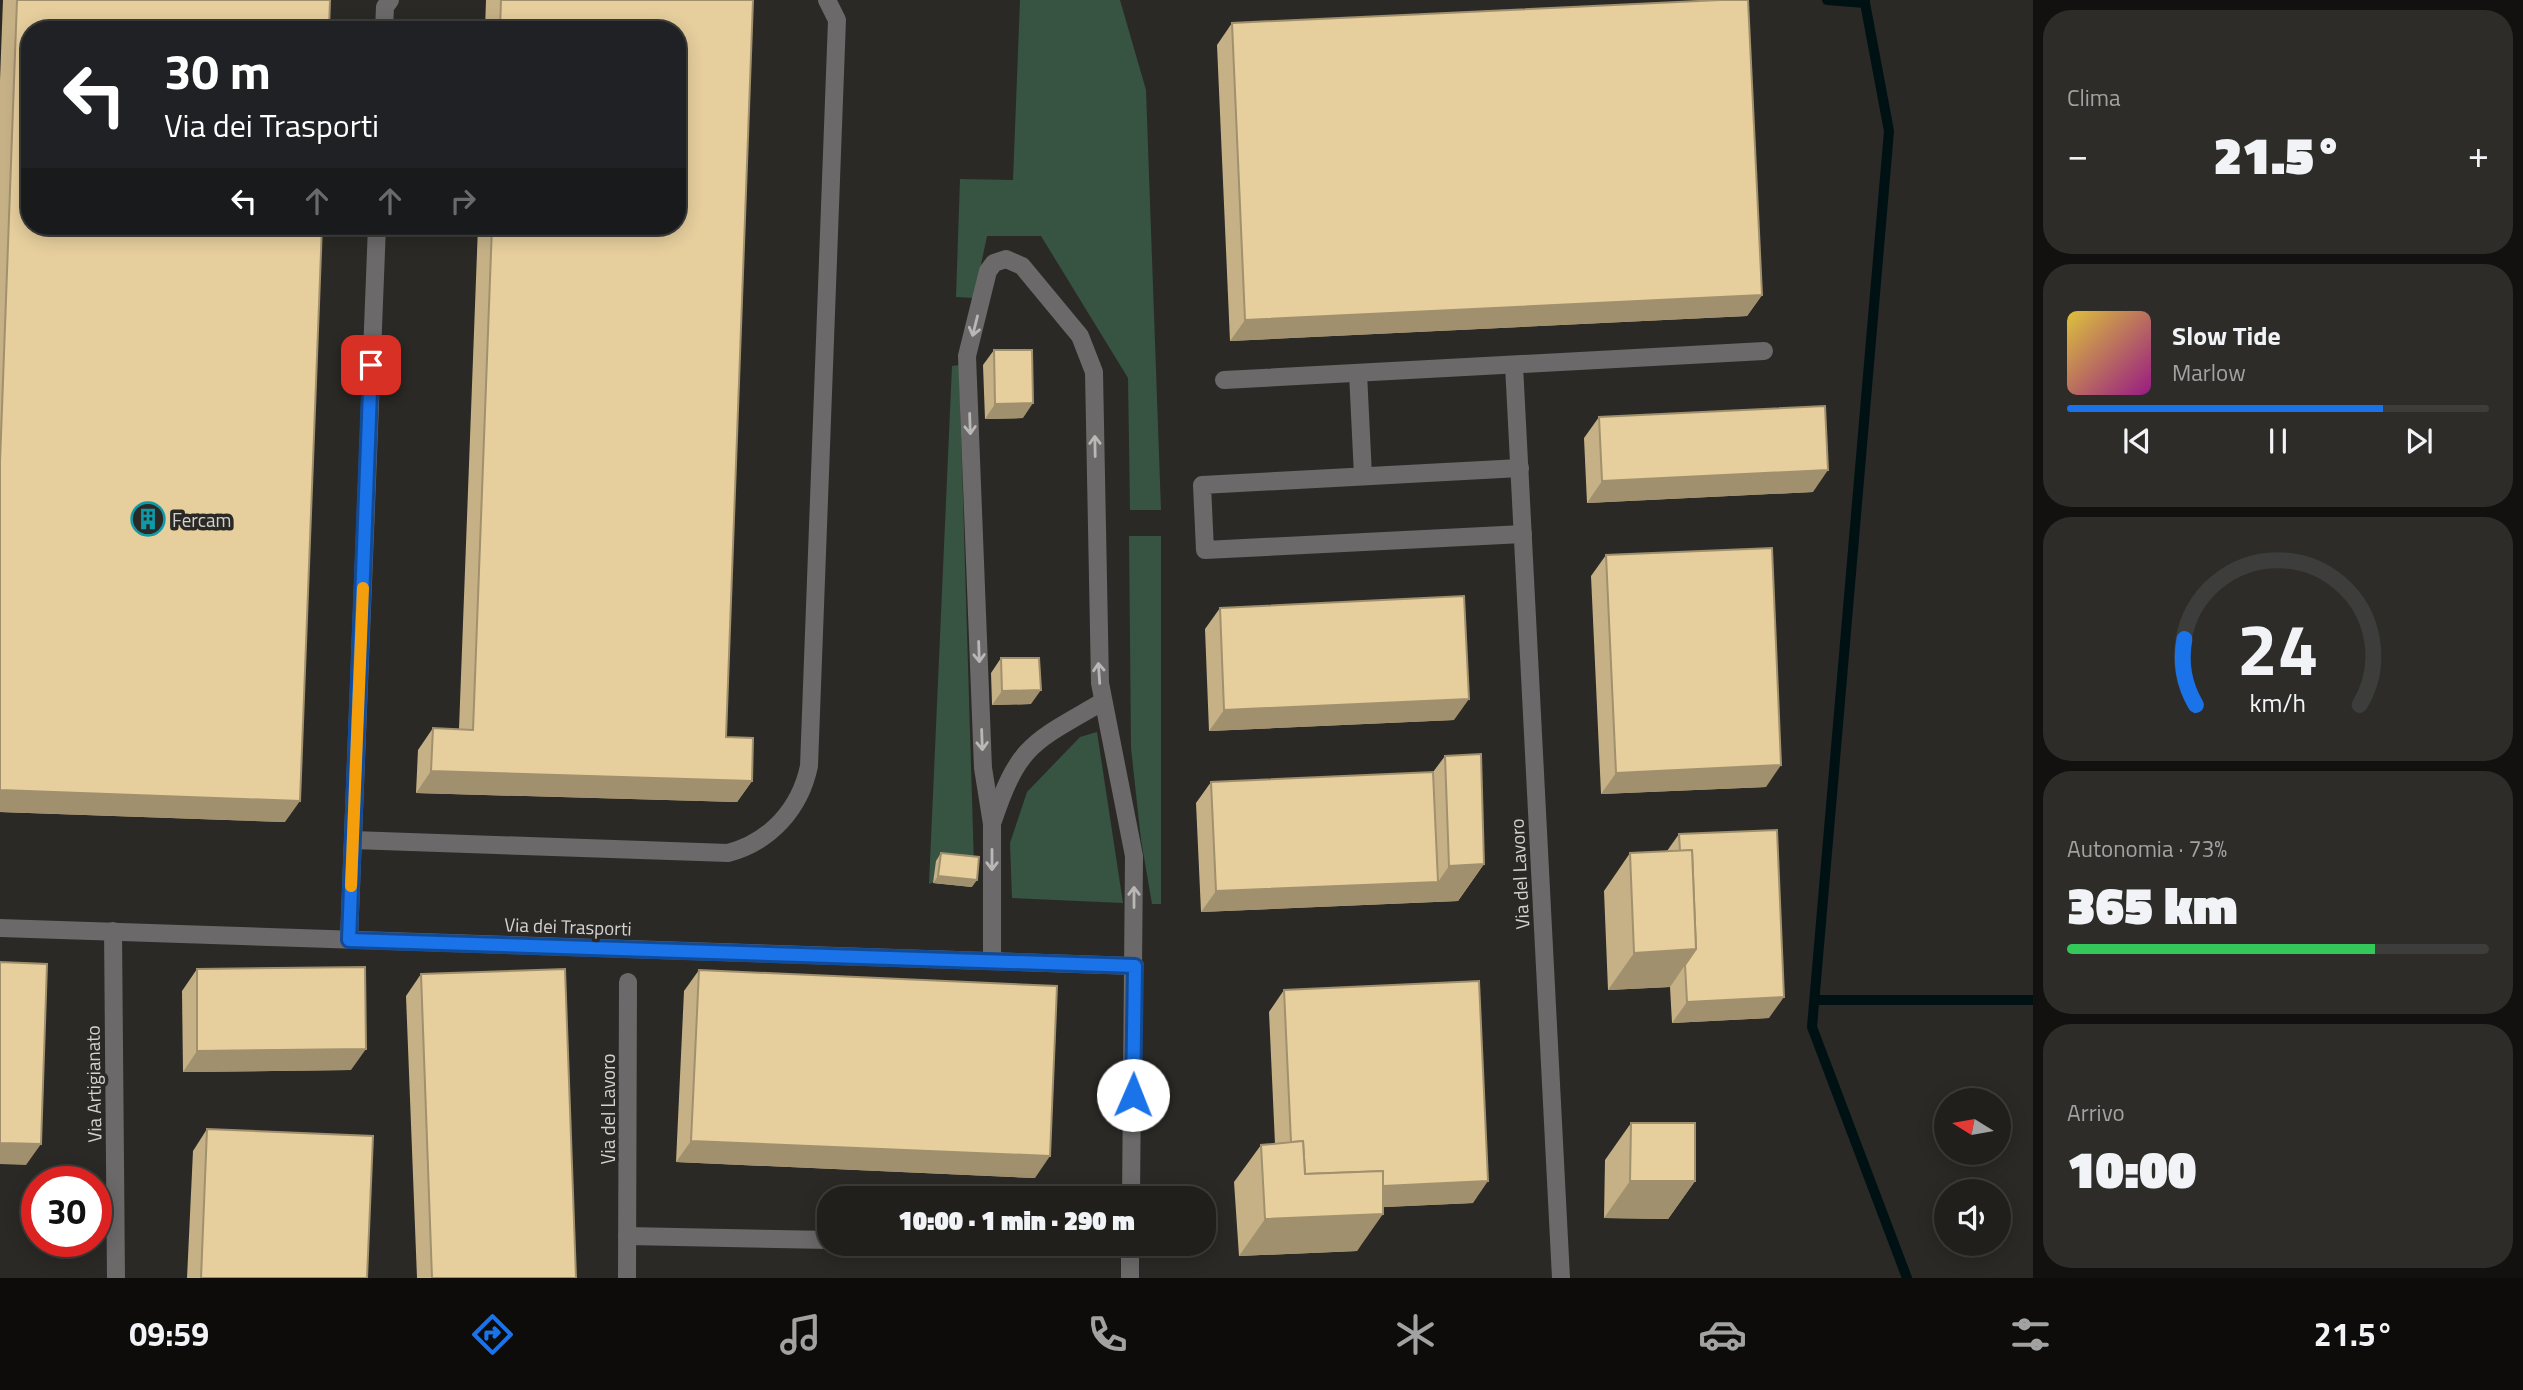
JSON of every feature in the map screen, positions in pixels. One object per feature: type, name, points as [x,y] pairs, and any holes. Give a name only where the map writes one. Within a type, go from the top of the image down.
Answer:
[{"type":"street","points":[[384,21],[385,7],[390,0]]},
{"type":"street","points":[[353,840],[728,853],[748,848],[766,836],[782,820],[805,785],[809,766],[837,20],[827,0]]},
{"type":"street","points":[[349,940],[377,235]]},
{"type":"street","points":[[992,961],[992,824],[983,768],[967,356],[988,271],[1002,259],[1014,260],[1023,266],[1080,336],[1093,367],[1099,670],[1102,702],[1132,837],[1135,966],[1131,1186]]},
{"type":"street","points":[[1224,380],[1764,351]]},
{"type":"street","name":"Via del Lavoro","points":[[1514,365],[1561,1278]]},
{"type":"street","points":[[1358,373],[1363,476]]},
{"type":"street","points":[[1520,468],[1202,485],[1205,550],[1523,534]]},
{"type":"street","points":[[992,824],[1009,775],[1027,750],[1046,735],[1102,702]]},
{"type":"street","name":"Via dei Trasporti","points":[[0,928],[1135,966]]},
{"type":"street","name":"Via Artigianato","points":[[113,932],[116,1278]]},
{"type":"street","name":"Via del Lavoro","points":[[627,1278],[628,982]]},
{"type":"street","points":[[627,1236],[817,1240]]},
{"type":"street","points":[[1130,1256],[1130,1278]]},
{"type":"green space","points":[[1020,0],[1120,0],[1146,90],[1161,510],[1130,510],[1128,378],[1041,236],[987,236],[974,298],[956,297],[960,179],[1013,180]]},
{"type":"green space","points":[[959,365],[974,865],[929,884],[952,366]]},
{"type":"green space","points":[[1129,536],[1161,536],[1161,904],[1152,904],[1141,840],[1131,748]]},
{"type":"green space","points":[[1097,732],[1123,903],[1012,898],[1010,843],[1027,792],[1080,737]]},
{"type":"building","name":"Fercam","points":[[17,0],[330,0],[329,21],[21,21],[21,235],[322,235],[300,801],[0,790],[0,462]]},
{"type":"building","points":[[501,0],[753,0],[726,737],[753,738],[752,781],[431,771],[433,728],[473,730],[492,235],[686,235],[686,21],[500,21]]},
{"type":"building","points":[[1748,0],[1762,295],[1245,320],[1232,23]]},
{"type":"building","points":[[994,350],[1032,350],[1033,403],[995,404]]},
{"type":"building","points":[[1825,406],[1828,470],[1602,481],[1599,417]]},
{"type":"building","points":[[1772,548],[1781,765],[1616,773],[1606,555]]},
{"type":"building","points":[[1464,596],[1469,699],[1224,710],[1220,608]]},
{"type":"building","points":[[1001,658],[1039,658],[1041,690],[1002,691]]},
{"type":"building","points":[[1481,754],[1484,864],[1449,866],[1445,756]]},
{"type":"building","points":[[1433,772],[1438,882],[1216,891],[1211,782]]},
{"type":"building","points":[[1777,830],[1784,997],[1687,1002],[1685,965],[1696,949],[1692,850],[1680,851],[1679,834]]},
{"type":"building","points":[[1692,850],[1696,949],[1634,953],[1630,853]]},
{"type":"building","points":[[941,853],[979,857],[977,880],[938,876]]},
{"type":"building","points":[[0,962],[47,964],[41,1144],[0,1143]]},
{"type":"building","points":[[365,967],[366,1049],[197,1051],[197,969]]},
{"type":"building","points":[[565,969],[576,1278],[432,1278],[421,974]]},
{"type":"building","points":[[699,970],[1057,986],[1050,1156],[691,1141]]},
{"type":"building","points":[[1479,981],[1488,1181],[1383,1186],[1383,1171],[1305,1174],[1303,1141],[1291,1142],[1284,990]]},
{"type":"building","points":[[1631,1123],[1695,1123],[1695,1181],[1630,1181]]},
{"type":"building","points":[[207,1129],[373,1136],[367,1278],[201,1278]]},
{"type":"building","points":[[1303,1141],[1305,1174],[1383,1171],[1383,1214],[1265,1219],[1261,1145]]},
{"type":"waterway","points":[[1827,0],[1865,3],[1865,0]]},
{"type":"waterway","points":[[1865,3],[1889,131],[1812,1027],[1907,1278]]},
{"type":"waterway","points":[[1815,1000],[2033,1000]]},
{"type":"slow traffic","points":[[351,886],[363,588]]},
{"type":"place","name":"Fercam","points":[[148,519]]},
{"type":"route","points":[[371,365],[349,940],[1135,966],[1133,1095]]}]
